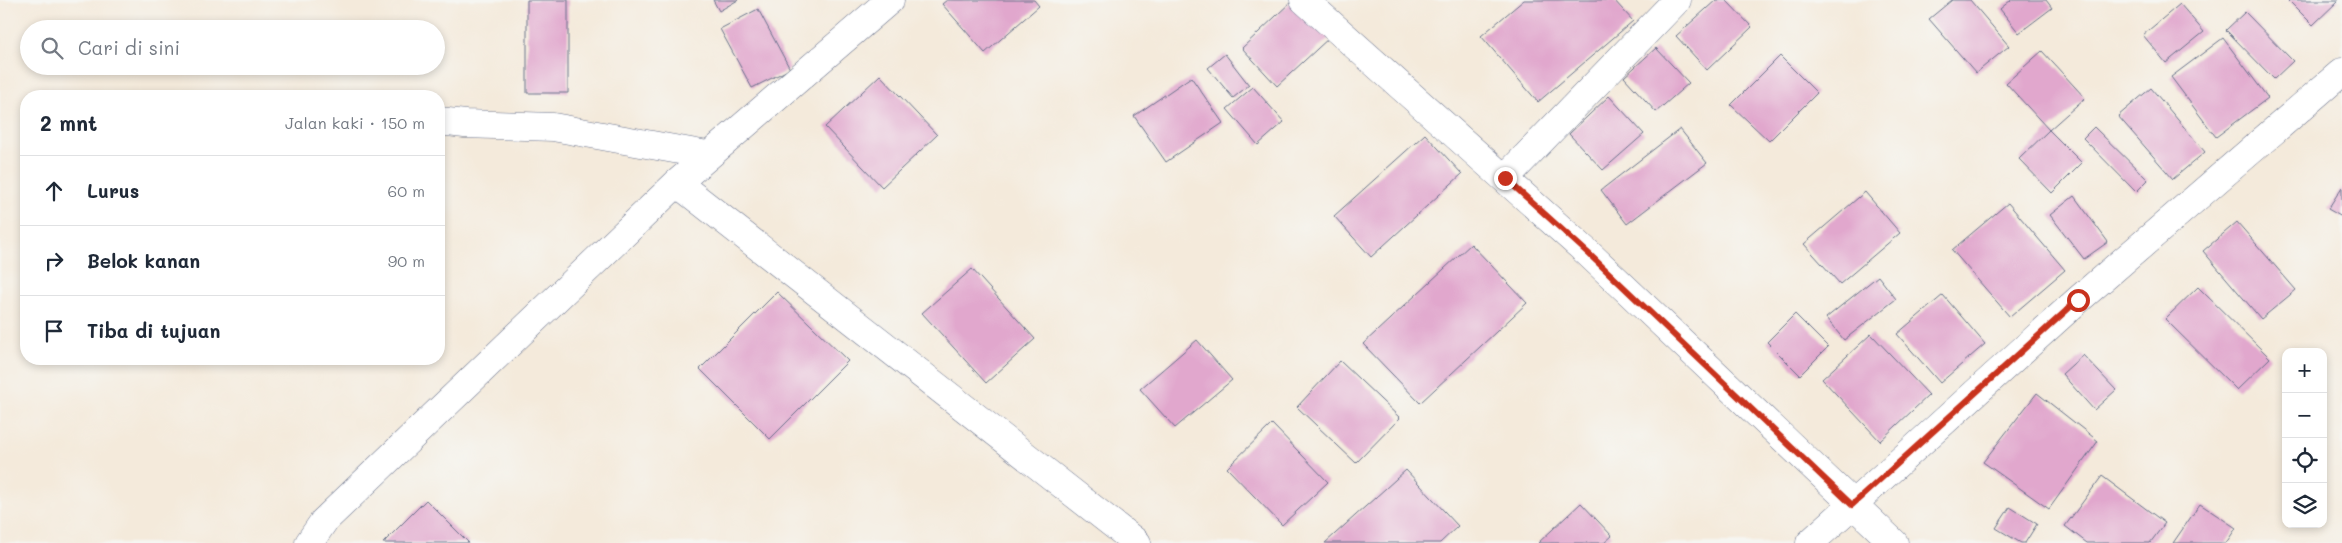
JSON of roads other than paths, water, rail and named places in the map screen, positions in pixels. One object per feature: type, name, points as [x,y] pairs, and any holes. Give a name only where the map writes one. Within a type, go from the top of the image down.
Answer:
[{"type":"street","points":[[308,543],[324,522],[707,155],[890,0]]},
{"type":"street","points":[[1304,0],[1589,254],[1894,543]]},
{"type":"street","points":[[1505,178],[1677,0]]},
{"type":"street","points":[[1810,543],[2078,300],[2342,72]]},
{"type":"street","points":[[445,121],[465,124],[553,127],[707,155]]},
{"type":"street","points":[[677,183],[1137,543]]}]
